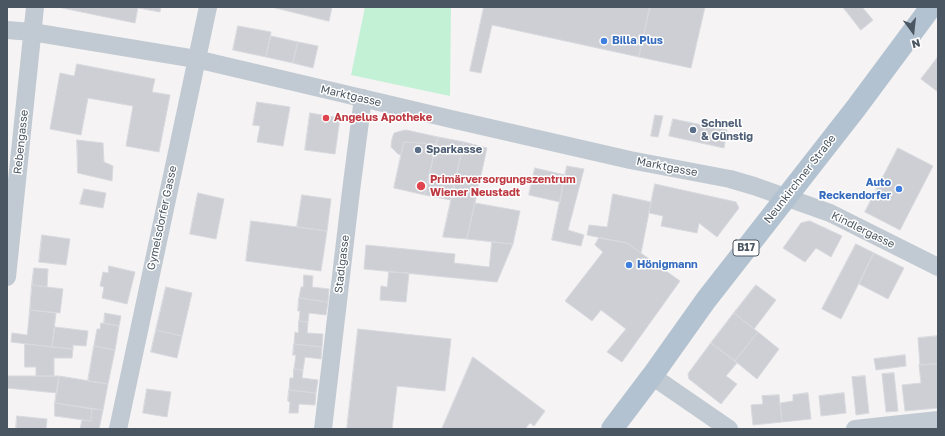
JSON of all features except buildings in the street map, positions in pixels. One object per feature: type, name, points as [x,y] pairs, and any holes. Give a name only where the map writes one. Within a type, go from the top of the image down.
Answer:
[{"type":"main road","name":"Neunkirchner Straße","points":[[612,429],[706,300],[851,114],[931,7]]},
{"type":"street","name":"Rebengasse","points":[[7,277],[35,7]]},
{"type":"street","name":"Gymelsdorfer Gasse","points":[[118,429],[208,7]]},
{"type":"street","name":"Marktgasse","points":[[7,30],[32,32],[196,59],[444,118],[630,160],[730,180],[754,186],[786,197]]},
{"type":"street","name":"Stadlgasse","points":[[323,429],[363,98]]},
{"type":"street","name":"Kindlergasse","points":[[786,197],[830,213],[938,267]]},
{"type":"street","points":[[652,376],[729,429]]},
{"type":"street","points":[[855,429],[938,420]]},
{"type":"green space","points":[[365,7],[451,7],[450,96],[351,75]]},
{"type":"place","name":"Billa Plus","points":[[604,41]]},
{"type":"place","name":"Angelus Apotheke","points":[[326,118]]},
{"type":"place","name":"Schnell & Günstig","points":[[693,130]]},
{"type":"place","name":"Sparkasse","points":[[418,150]]},
{"type":"place","name":"Primärversorgungszentrum Wiener Neustadt","points":[[421,186]]},
{"type":"place","name":"Auto Reckendorfer","points":[[899,189]]},
{"type":"place","name":"Hönigmann","points":[[629,265]]}]
